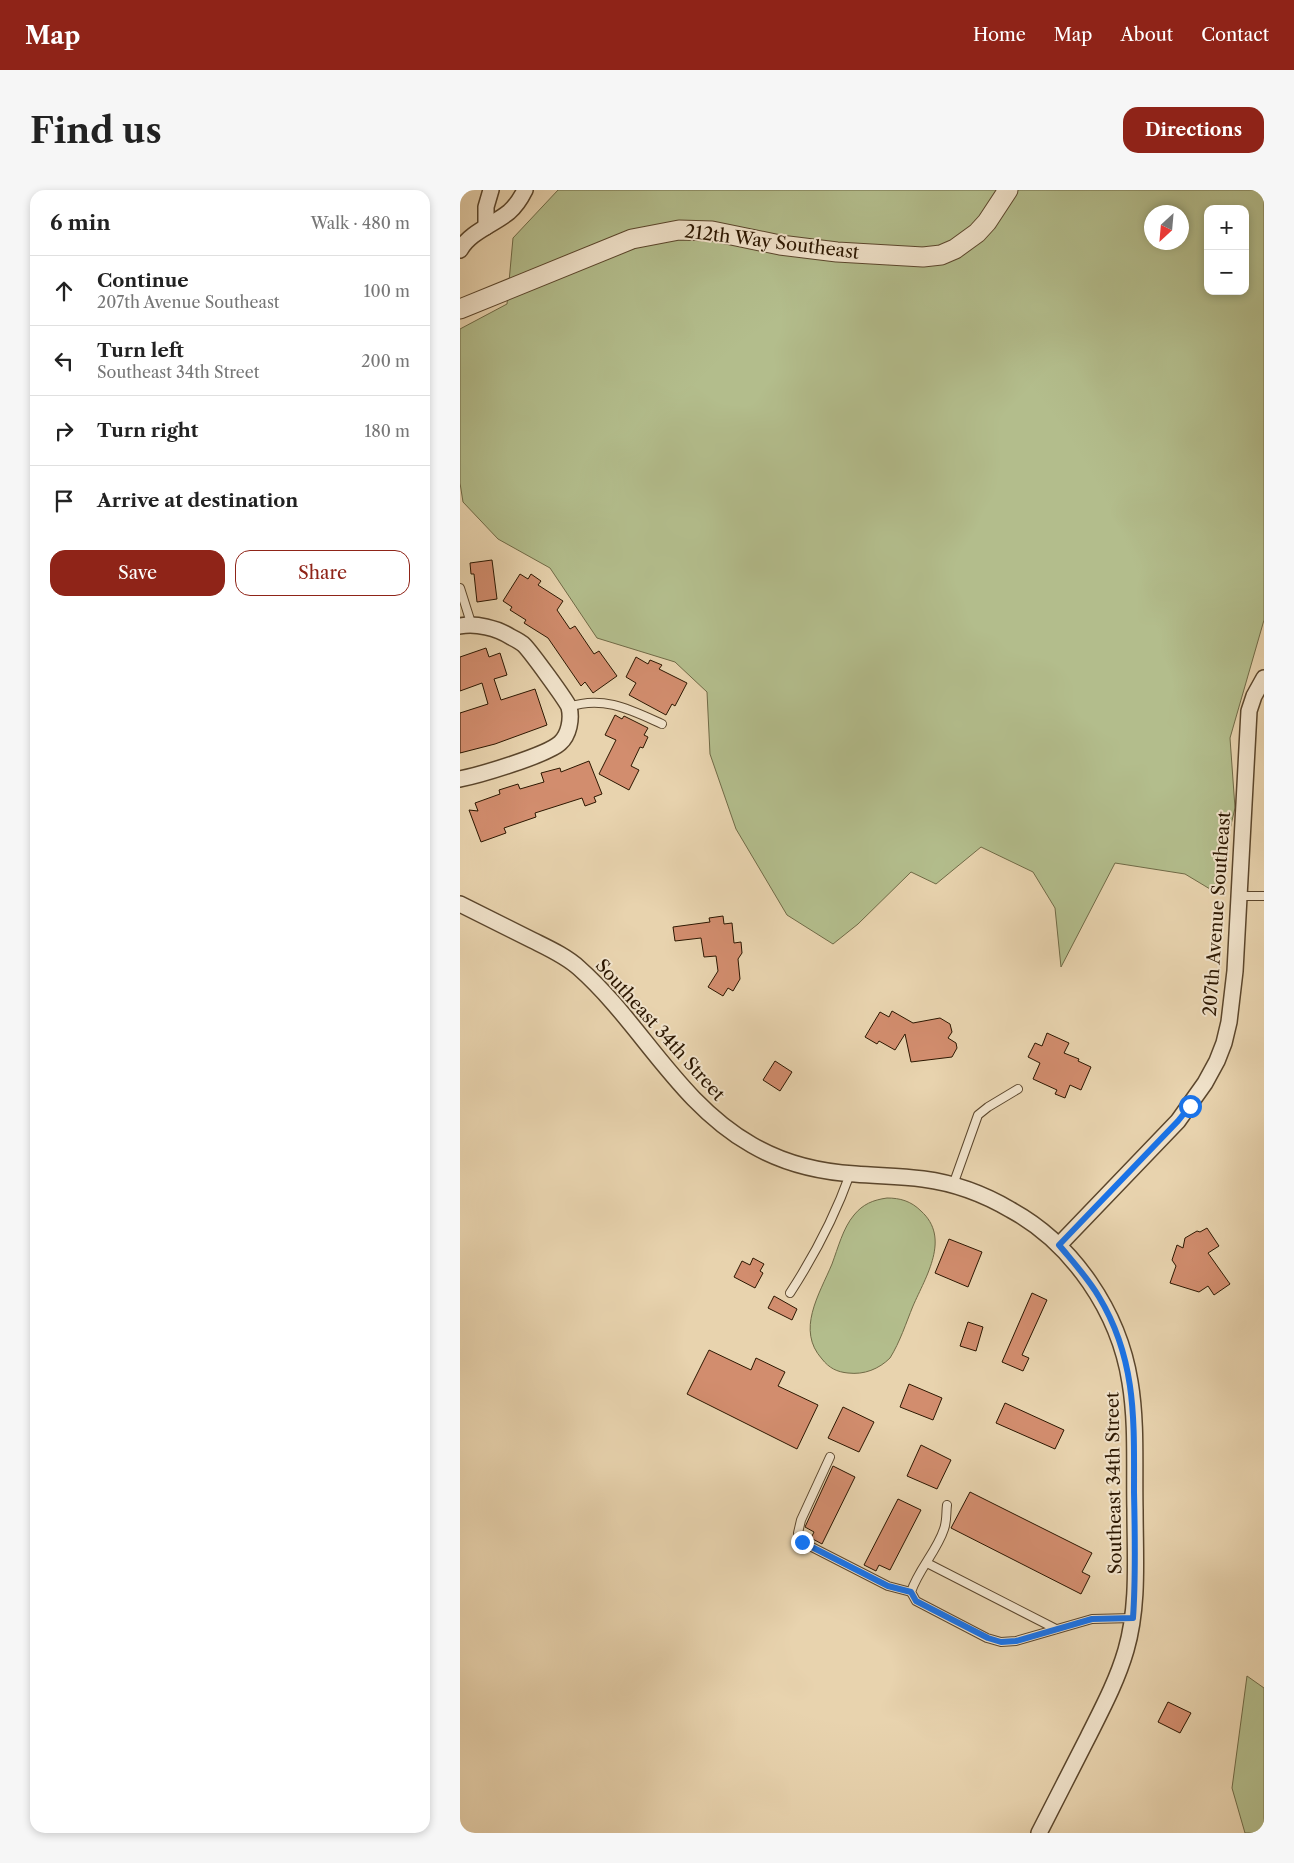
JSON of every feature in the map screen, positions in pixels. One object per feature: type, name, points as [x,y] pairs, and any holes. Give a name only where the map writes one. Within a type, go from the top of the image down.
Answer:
[{"type":"street","points":[[486,227],[486,207],[491,190]]},
{"type":"street","points":[[460,250],[463,244],[472,236],[515,206],[525,190]]},
{"type":"street","name":"212th Way Southeast","points":[[461,307],[632,239],[679,230],[712,231],[780,245],[837,252],[923,257],[941,255],[955,249],[977,233],[987,222],[1008,190]]},
{"type":"street","points":[[460,779],[535,756],[560,743],[568,732],[570,722],[568,707],[524,645],[510,636],[491,629],[466,626]]},
{"type":"street","name":"207th Avenue Southeast","points":[[1059,1245],[1178,1121],[1195,1098],[1217,1061],[1230,1022],[1235,971],[1249,711],[1254,696],[1264,678]]},
{"type":"street","name":"Southeast 34th Street","points":[[460,904],[542,945],[575,964],[634,1028],[677,1082],[699,1105],[726,1128],[752,1145],[798,1164],[827,1171],[917,1178],[953,1185],[984,1196],[1012,1210],[1059,1245],[1083,1273],[1099,1297],[1115,1329],[1130,1380],[1134,1411],[1136,1587],[1133,1618],[1126,1651],[1116,1679],[1039,1833]]},
{"type":"lane","points":[[460,588],[466,626]]},
{"type":"lane","points":[[568,707],[582,702],[622,706],[662,724]]},
{"type":"lane","points":[[1238,896],[1264,896]]},
{"type":"lane","points":[[953,1185],[978,1114],[1018,1089]]},
{"type":"lane","points":[[790,1293],[810,1261],[841,1200],[850,1174]]},
{"type":"lane","points":[[830,1457],[800,1520],[798,1533],[802,1542],[888,1586],[911,1592]]},
{"type":"lane","points":[[947,1505],[944,1528],[927,1563],[914,1582],[911,1592],[916,1601],[988,1638],[1001,1642],[1016,1641],[1092,1619],[1133,1618]]},
{"type":"lane","points":[[927,1563],[1056,1629]]},
{"type":"green space","points":[[558,190],[1264,190],[1264,620],[1230,738],[1235,808],[1215,892],[1185,874],[1115,863],[1061,967],[1055,908],[1033,872],[981,847],[936,884],[911,872],[858,924],[833,944],[787,915],[736,829],[710,754],[707,692],[675,662],[597,638],[550,568],[498,539],[463,502],[460,483],[460,329],[507,304],[513,238]]},
{"type":"green space","points":[[887,1198],[901,1199],[909,1202],[921,1211],[930,1222],[934,1233],[933,1257],[900,1339],[890,1358],[876,1368],[865,1372],[840,1372],[827,1365],[814,1348],[810,1324],[812,1312],[850,1220],[865,1205]]},
{"type":"green space","points":[[1247,1676],[1264,1688],[1264,1833],[1245,1833],[1232,1788]]},
{"type":"building","points":[[492,560],[497,599],[477,602],[474,574],[471,574],[470,563]]},
{"type":"building","points":[[520,574],[528,579],[531,574],[541,581],[538,585],[563,601],[557,610],[570,629],[575,626],[594,654],[599,651],[617,676],[593,693],[585,682],[581,686],[548,638],[524,623],[526,620],[510,610],[512,607],[503,601]]},
{"type":"building","points":[[486,648],[489,657],[500,653],[507,675],[494,679],[501,700],[535,689],[547,725],[495,744],[460,753],[460,713],[488,704],[482,683],[460,691],[460,657]]},
{"type":"building","points":[[636,657],[648,664],[650,660],[662,665],[659,669],[687,683],[675,706],[672,704],[666,715],[629,695],[636,683],[626,677]]},
{"type":"building","points":[[615,715],[622,719],[624,716],[648,728],[644,735],[648,737],[643,748],[640,747],[631,766],[639,770],[629,790],[599,774],[616,740],[605,735]]},
{"type":"building","points":[[589,761],[602,794],[594,797],[596,802],[585,806],[582,798],[535,813],[536,817],[504,828],[506,833],[481,842],[469,810],[478,811],[475,803],[500,794],[499,790],[518,784],[520,789],[544,782],[541,773],[560,768],[561,772]]},
{"type":"building","points":[[723,916],[724,924],[732,923],[734,943],[741,942],[742,953],[738,959],[740,979],[733,991],[728,988],[723,996],[708,987],[718,971],[716,956],[704,957],[701,938],[675,941],[673,927],[710,922],[709,918]]},
{"type":"building","points":[[892,1011],[913,1023],[940,1018],[950,1024],[952,1032],[948,1038],[956,1043],[957,1048],[952,1057],[911,1062],[905,1034],[895,1050],[879,1041],[877,1044],[865,1037],[880,1012],[889,1017]]},
{"type":"building","points":[[1047,1033],[1069,1043],[1064,1053],[1079,1059],[1078,1061],[1091,1067],[1081,1090],[1070,1085],[1065,1098],[1055,1094],[1057,1090],[1033,1079],[1040,1063],[1028,1057],[1035,1043],[1042,1046]]},
{"type":"building","points":[[775,1061],[792,1072],[780,1091],[763,1080]]},
{"type":"building","points":[[1207,1228],[1219,1246],[1208,1253],[1230,1284],[1214,1295],[1208,1286],[1199,1292],[1170,1283],[1176,1266],[1172,1260],[1177,1245],[1183,1248],[1185,1238]]},
{"type":"building","points":[[949,1239],[982,1252],[968,1287],[935,1273]]},
{"type":"building","points":[[753,1258],[764,1264],[760,1271],[763,1273],[755,1288],[734,1277],[742,1261],[750,1265]]},
{"type":"building","points":[[1032,1293],[1047,1300],[1022,1355],[1029,1358],[1023,1371],[1002,1362]]},
{"type":"building","points":[[774,1296],[797,1309],[792,1320],[768,1308]]},
{"type":"building","points":[[968,1322],[983,1327],[976,1351],[960,1346]]},
{"type":"building","points":[[709,1350],[751,1370],[756,1358],[785,1372],[778,1386],[818,1405],[797,1449],[687,1394]]},
{"type":"building","points":[[909,1384],[942,1398],[933,1420],[900,1407]]},
{"type":"building","points":[[1005,1403],[1064,1430],[1055,1449],[996,1423]]},
{"type":"building","points":[[843,1407],[874,1422],[859,1452],[828,1438]]},
{"type":"building","points":[[921,1445],[951,1460],[937,1489],[907,1476]]},
{"type":"building","points":[[833,1466],[855,1477],[822,1544],[811,1538],[814,1532],[805,1527]]},
{"type":"building","points":[[970,1492],[1092,1553],[1082,1572],[1090,1576],[1081,1594],[951,1528]]},
{"type":"building","points":[[898,1499],[921,1510],[890,1570],[879,1565],[876,1571],[864,1565]]},
{"type":"building","points":[[1168,1702],[1191,1713],[1180,1733],[1158,1722]]},
{"type":"route","points":[[802,1542],[888,1586],[911,1592],[916,1601],[988,1638],[1001,1642],[1016,1641],[1092,1619],[1133,1618],[1136,1587],[1134,1411],[1130,1380],[1115,1329],[1099,1297],[1083,1273],[1059,1245],[1178,1121],[1190,1106]]}]
